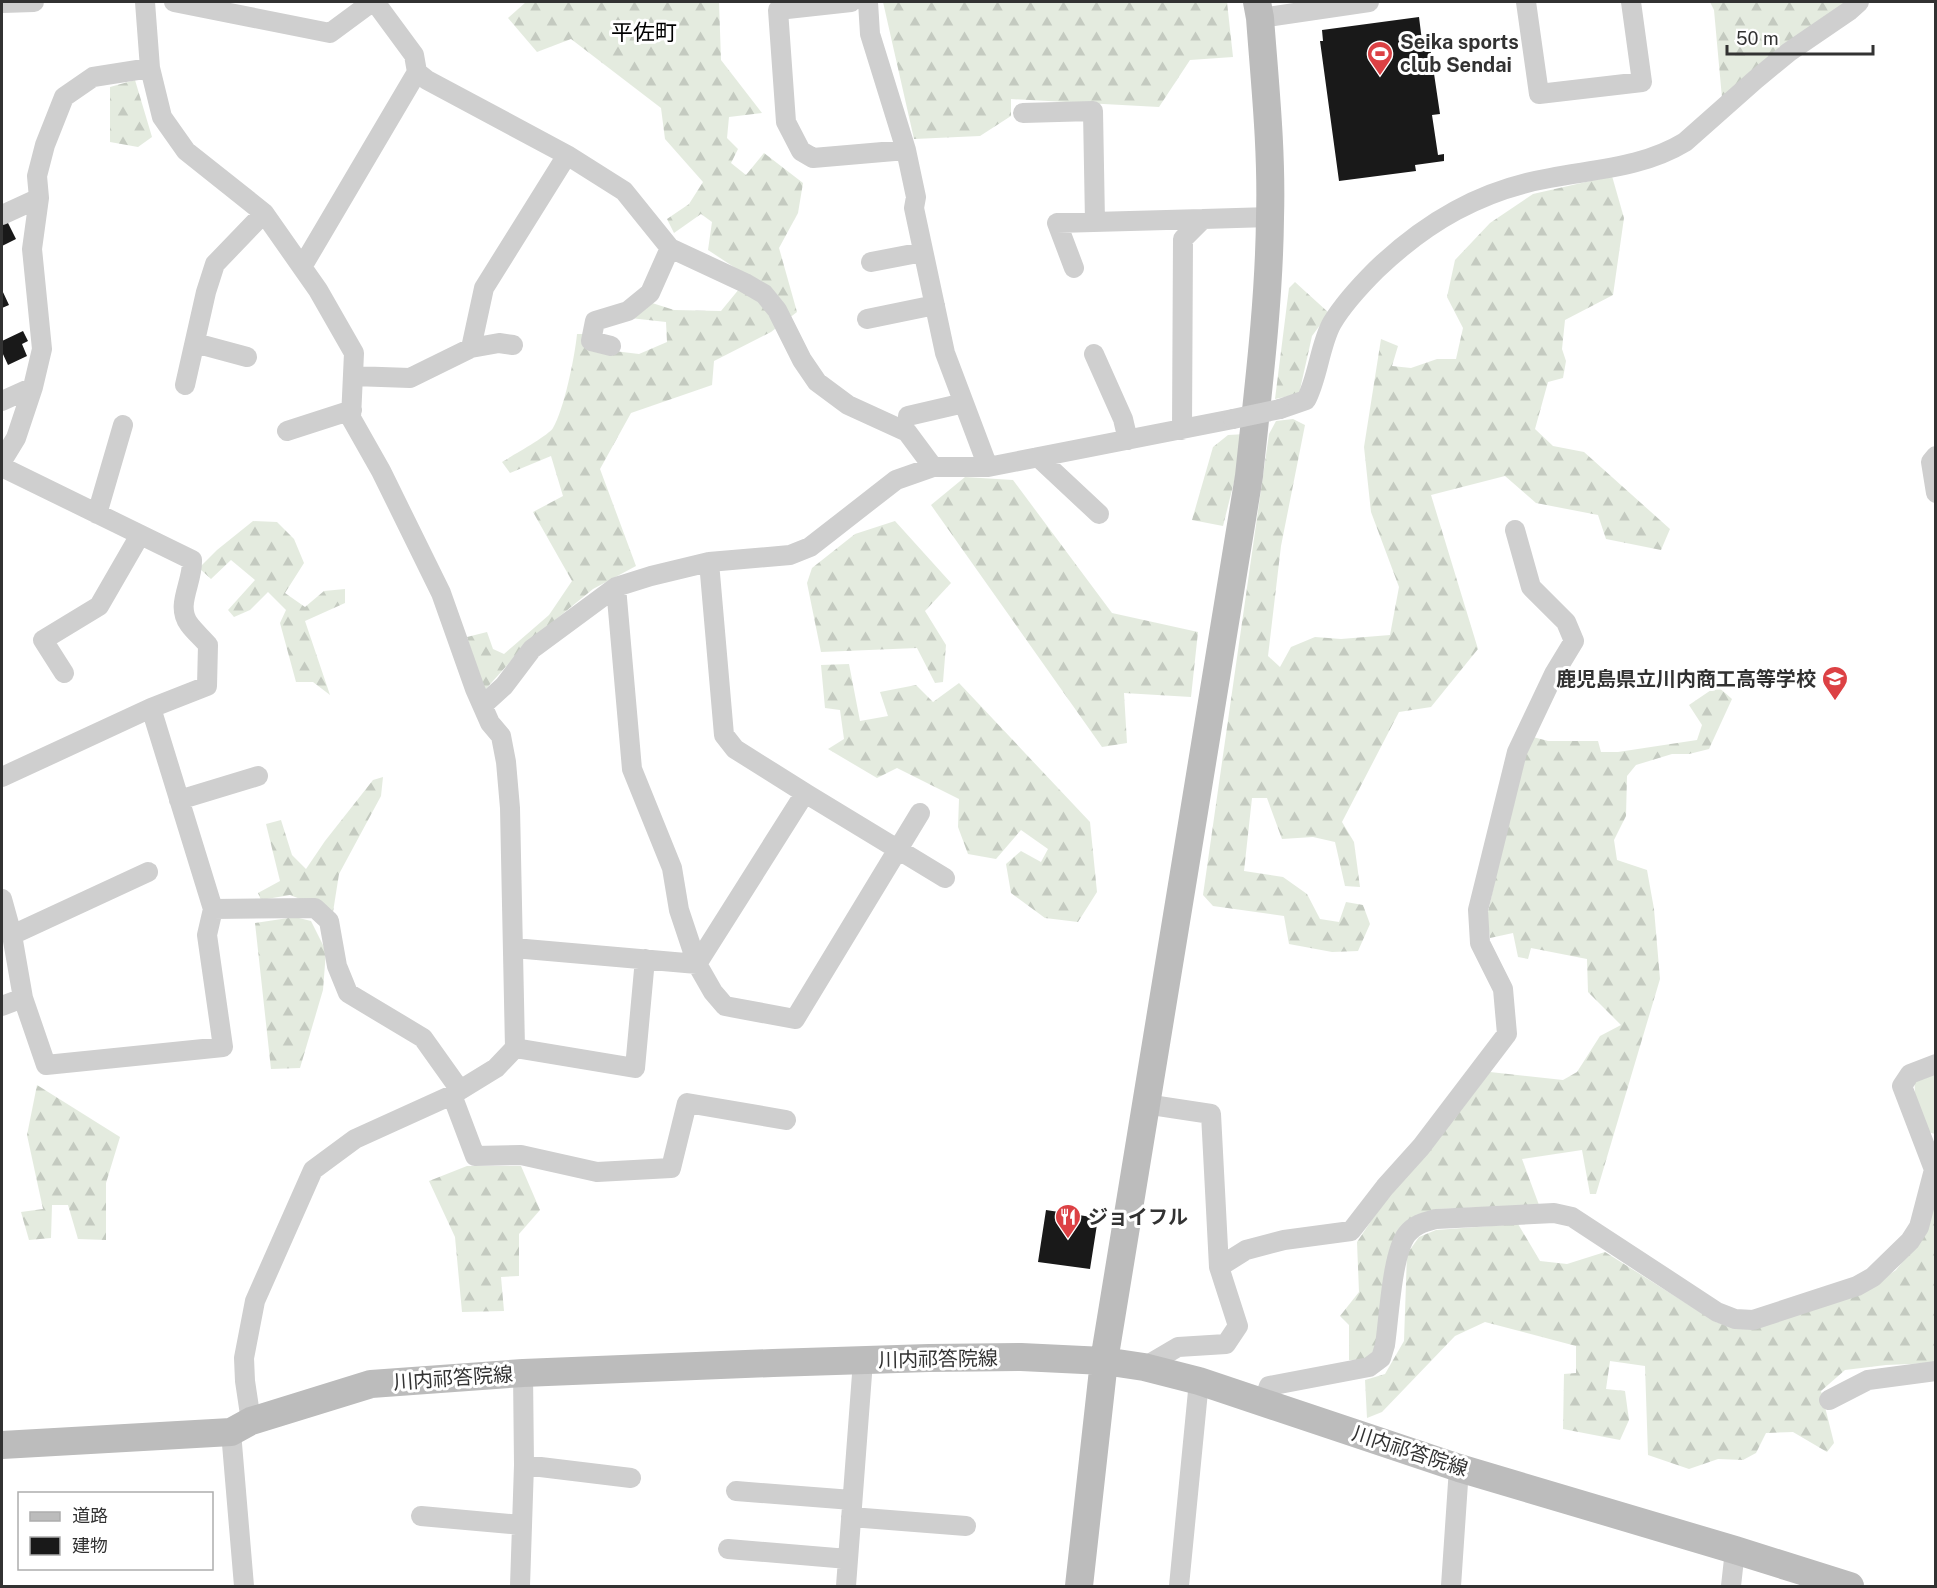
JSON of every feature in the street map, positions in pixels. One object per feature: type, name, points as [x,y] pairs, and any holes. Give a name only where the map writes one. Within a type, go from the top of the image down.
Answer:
[{"type":"main road","points":[[1080,1587],[1104,1360],[1249,476],[1265,328],[1270,217],[1269,138],[1258,10]]},
{"type":"main road","name":"川内祁答院線","points":[[2,1445],[241,1426],[371,1384],[523,1373],[863,1361],[1009,1358],[1104,1360],[1144,1367],[1199,1382],[1459,1468],[1735,1550],[1850,1587]]},
{"type":"street","points":[[2,3],[34,2]]},
{"type":"street","points":[[145,2],[150,68],[162,117],[186,151],[264,213],[318,290],[354,353],[351,418],[381,471],[441,592],[475,689],[490,723],[501,736],[510,808],[515,1048],[496,1068],[456,1092],[355,1140],[313,1170],[255,1301],[244,1358],[241,1426],[244,1587]]},
{"type":"street","points":[[174,2],[330,33],[373,2],[414,55],[417,72],[302,267]]},
{"type":"street","points":[[851,2],[778,10],[786,122],[801,151],[813,158],[906,150]]},
{"type":"street","points":[[868,2],[870,34],[906,150],[916,197],[914,208],[945,353],[988,467]]},
{"type":"street","points":[[1258,10],[1369,2]]},
{"type":"street","points":[[1526,2],[1539,94],[1642,82],[1631,2]]},
{"type":"street","points":[[483,705],[504,686],[532,649],[616,587],[709,562],[790,555],[810,547],[896,480],[933,467],[988,467],[1182,430],[1280,409],[1306,400],[1331,324],[1360,287],[1400,247],[1462,206],[1514,185],[1614,168],[1655,158],[1672,150],[1685,142],[1789,52],[1859,2]]},
{"type":"street","points":[[2,461],[16,438],[33,387],[42,349],[32,249],[39,198],[37,176],[42,155],[64,97],[93,77],[150,68]]},
{"type":"street","points":[[417,72],[427,80],[567,155],[624,191],[670,248],[764,294],[777,310],[802,360],[817,382],[848,405],[907,432],[933,467]]},
{"type":"street","points":[[1023,113],[1093,111],[1095,222]]},
{"type":"street","points":[[471,348],[484,288],[567,155]]},
{"type":"street","points":[[2,215],[39,198]]},
{"type":"street","points":[[185,384],[206,292],[215,264],[264,213]]},
{"type":"street","points":[[1074,268],[1057,223],[1270,217]]},
{"type":"street","points":[[1182,430],[1183,239],[1203,219]]},
{"type":"street","points":[[611,346],[591,341],[596,321],[628,311],[650,293],[670,248]]},
{"type":"street","points":[[870,262],[923,252]]},
{"type":"street","points":[[867,319],[935,305]]},
{"type":"street","points":[[195,343],[247,357]]},
{"type":"street","points":[[353,376],[410,378],[471,348],[499,343],[513,345]]},
{"type":"street","points":[[1094,354],[1123,419],[1128,440]]},
{"type":"street","points":[[2,401],[33,387]]},
{"type":"street","points":[[908,416],[964,403]]},
{"type":"street","points":[[287,431],[352,410]]},
{"type":"street","points":[[97,514],[123,425]]},
{"type":"street","points":[[1935,456],[1931,462],[1935,493]]},
{"type":"street","points":[[1038,457],[1099,514]]},
{"type":"street","points":[[2,467],[192,560],[192,573],[182,607],[188,623],[208,645],[207,686],[151,708],[2,777]]},
{"type":"street","points":[[1219,1267],[1246,1250],[1284,1240],[1351,1231],[1422,1147],[1507,1034],[1503,989],[1480,943],[1479,910],[1517,752],[1554,674],[1574,641],[1566,622],[1531,587],[1515,530]]},
{"type":"street","points":[[64,673],[43,640],[99,606],[140,535]]},
{"type":"street","points":[[709,562],[724,735],[735,749],[945,878]]},
{"type":"street","points":[[616,587],[632,769],[672,868],[679,910],[697,964],[724,1006],[795,1019],[920,813]]},
{"type":"street","points":[[2,899],[12,935],[23,998],[46,1065],[224,1047],[207,935],[213,909],[151,708]]},
{"type":"street","points":[[179,800],[258,776]]},
{"type":"street","points":[[697,964],[805,793]]},
{"type":"street","points":[[12,935],[148,872]]},
{"type":"street","points":[[213,909],[315,908],[329,921],[337,966],[348,993],[423,1038],[456,1092],[475,1156],[521,1155],[597,1172],[670,1168],[687,1103],[786,1120]]},
{"type":"street","points":[[514,948],[697,964]]},
{"type":"street","points":[[515,1048],[635,1068],[645,959]]},
{"type":"street","points":[[2,1006],[23,998]]},
{"type":"street","points":[[1263,1402],[1269,1386],[1369,1367],[1381,1358],[1385,1345],[1397,1252],[1408,1233],[1421,1222],[1436,1219],[1554,1213],[1572,1216],[1717,1312],[1735,1319],[1753,1320],[1857,1286],[1873,1277],[1910,1241],[1919,1227],[1934,1164],[1902,1086],[1910,1074],[1935,1064]]},
{"type":"street","points":[[1144,1367],[1178,1347],[1226,1344],[1238,1326],[1219,1267],[1211,1114],[1145,1104]]},
{"type":"street","points":[[846,1587],[863,1361]]},
{"type":"street","points":[[1829,1400],[1868,1380],[1935,1371]]},
{"type":"street","points":[[520,1587],[524,1465],[523,1373]]},
{"type":"street","points":[[1179,1587],[1199,1382]]},
{"type":"street","points":[[524,1465],[632,1478]]},
{"type":"street","points":[[1451,1587],[1459,1468]]},
{"type":"street","points":[[736,1491],[966,1526]]},
{"type":"street","points":[[421,1516],[522,1526]]},
{"type":"street","points":[[728,1549],[848,1558]]},
{"type":"street","points":[[1731,1587],[1735,1550]]},
{"type":"green space","points":[[526,2],[719,2],[721,60],[762,113],[729,117],[727,138],[738,149],[731,163],[746,175],[764,153],[803,183],[798,213],[779,248],[797,312],[771,332],[714,361],[712,385],[631,413],[600,469],[636,566],[593,589],[527,643],[484,691],[467,637],[487,632],[493,649],[504,654],[549,615],[572,581],[533,512],[563,496],[551,456],[510,473],[502,462],[553,428],[565,396],[577,334],[585,334],[589,348],[639,354],[667,342],[666,322],[630,318],[649,302],[674,310],[721,311],[749,277],[708,250],[712,222],[701,214],[674,233],[667,219],[689,204],[703,182],[665,139],[661,108],[571,39],[537,52],[508,18]]},
{"type":"green space","points":[[883,2],[1227,2],[1233,57],[1190,60],[1159,107],[1011,99],[1011,116],[980,136],[914,139]]},
{"type":"green space","points":[[1710,2],[1845,2],[1722,98],[1714,10]]},
{"type":"green space","points":[[135,80],[152,137],[138,147],[110,142],[110,87]]},
{"type":"green space","points":[[1612,176],[1624,218],[1613,295],[1565,320],[1562,349],[1566,361],[1563,378],[1548,382],[1535,429],[1553,446],[1584,452],[1670,529],[1661,550],[1606,539],[1598,515],[1536,503],[1505,476],[1431,495],[1478,649],[1431,707],[1399,712],[1342,822],[1354,842],[1360,887],[1345,886],[1335,842],[1313,837],[1282,839],[1267,798],[1252,798],[1244,871],[1283,877],[1307,894],[1320,919],[1339,922],[1346,902],[1363,905],[1370,924],[1358,951],[1332,952],[1289,944],[1284,916],[1213,906],[1203,895],[1269,434],[1276,421],[1293,419],[1305,425],[1281,546],[1268,656],[1280,667],[1291,647],[1315,637],[1341,639],[1390,635],[1399,587],[1371,512],[1364,447],[1381,339],[1398,346],[1392,366],[1411,368],[1437,359],[1456,359],[1463,328],[1447,297],[1455,260],[1490,223],[1533,194]]},
{"type":"green space","points":[[1295,282],[1329,313],[1312,336],[1299,394],[1275,399],[1289,288]]},
{"type":"green space","points":[[1246,434],[1223,526],[1192,520],[1213,447],[1228,435]]},
{"type":"green space","points":[[965,477],[1013,480],[1112,613],[1198,632],[1191,697],[1124,693],[1127,743],[1102,747],[931,505]]},
{"type":"green space","points":[[253,521],[277,522],[294,539],[304,563],[285,593],[305,607],[324,591],[345,589],[345,603],[305,621],[330,695],[313,682],[296,682],[280,623],[286,610],[268,592],[250,610],[234,617],[228,610],[255,580],[231,560],[211,579],[199,568]]},
{"type":"green space","points":[[895,521],[951,583],[925,611],[946,645],[943,682],[935,683],[917,648],[821,652],[807,583],[812,568],[855,534]]},
{"type":"green space","points":[[849,664],[860,721],[888,716],[880,692],[916,685],[933,702],[959,683],[1090,822],[1097,892],[1078,922],[1045,918],[1011,893],[1006,864],[1021,851],[1041,862],[1048,849],[1021,830],[996,859],[968,854],[958,827],[959,799],[897,768],[877,778],[828,749],[844,739],[840,710],[825,708],[821,665]]},
{"type":"green space","points":[[1717,686],[1732,699],[1709,749],[1689,754],[1672,754],[1636,765],[1627,776],[1626,816],[1614,840],[1617,860],[1647,870],[1654,909],[1660,979],[1596,1194],[1590,1194],[1582,1150],[1522,1159],[1539,1205],[1437,1209],[1416,1215],[1375,1350],[1364,1360],[1349,1360],[1349,1325],[1340,1316],[1359,1292],[1357,1242],[1391,1191],[1490,1072],[1563,1080],[1577,1072],[1600,1036],[1621,1025],[1588,992],[1587,959],[1531,948],[1528,959],[1518,957],[1513,933],[1490,938],[1487,916],[1522,762],[1533,737],[1548,741],[1598,741],[1601,752],[1618,752],[1697,740],[1702,725],[1689,705]]},
{"type":"green space","points":[[383,777],[381,796],[339,874],[333,912],[290,895],[261,900],[258,893],[280,881],[266,824],[281,820],[292,855],[306,869],[373,780]]},
{"type":"green space","points":[[295,917],[311,921],[326,951],[323,990],[300,1068],[271,1069],[255,923]]},
{"type":"green space","points":[[1935,1074],[1935,1134],[1928,1132],[1917,1107],[1915,1079]]},
{"type":"green space","points":[[37,1085],[120,1137],[106,1183],[106,1240],[78,1239],[68,1205],[52,1205],[51,1238],[29,1240],[21,1212],[43,1209],[27,1135]]},
{"type":"green space","points":[[467,1166],[521,1166],[540,1210],[519,1234],[519,1276],[501,1277],[504,1311],[462,1312],[455,1237],[429,1181]]},
{"type":"green space","points":[[1935,1191],[1935,1363],[1886,1365],[1845,1370],[1821,1391],[1834,1443],[1827,1452],[1793,1432],[1766,1433],[1756,1453],[1743,1460],[1718,1459],[1689,1469],[1648,1455],[1645,1366],[1610,1361],[1606,1389],[1625,1391],[1629,1420],[1620,1440],[1563,1429],[1564,1374],[1576,1373],[1576,1346],[1485,1322],[1455,1336],[1382,1412],[1367,1418],[1365,1380],[1385,1374],[1404,1341],[1407,1254],[1419,1237],[1436,1230],[1518,1224],[1540,1261],[1567,1264],[1605,1252],[1716,1322],[1734,1328],[1862,1293],[1896,1270],[1924,1235]]},
{"type":"building","name":"Seika sports club Sendai","points":[[1419,17],[1422,41],[1429,40],[1440,114],[1432,115],[1438,155],[1444,154],[1444,161],[1415,165],[1416,171],[1339,181],[1320,41],[1323,41],[1322,30]]},
{"type":"building","points":[[7,221],[16,239],[2,246],[2,223]]},
{"type":"building","points":[[2,290],[9,305],[2,308]]},
{"type":"building","points":[[23,331],[28,341],[22,344],[27,356],[8,365],[2,352],[2,341]]},
{"type":"building","name":"ジョイフル","points":[[1046,1210],[1098,1218],[1090,1269],[1038,1262]]},
{"type":"place","name":"Seika sports club Sendai","points":[[1380,77]]},
{"type":"place","name":"鹿児島県立川内商工高等学校","points":[[1835,702]]},
{"type":"place","name":"ジョイフル","points":[[1068,1240]]},
{"type":"district","name":"平佐町","points":[[644,32]]}]
